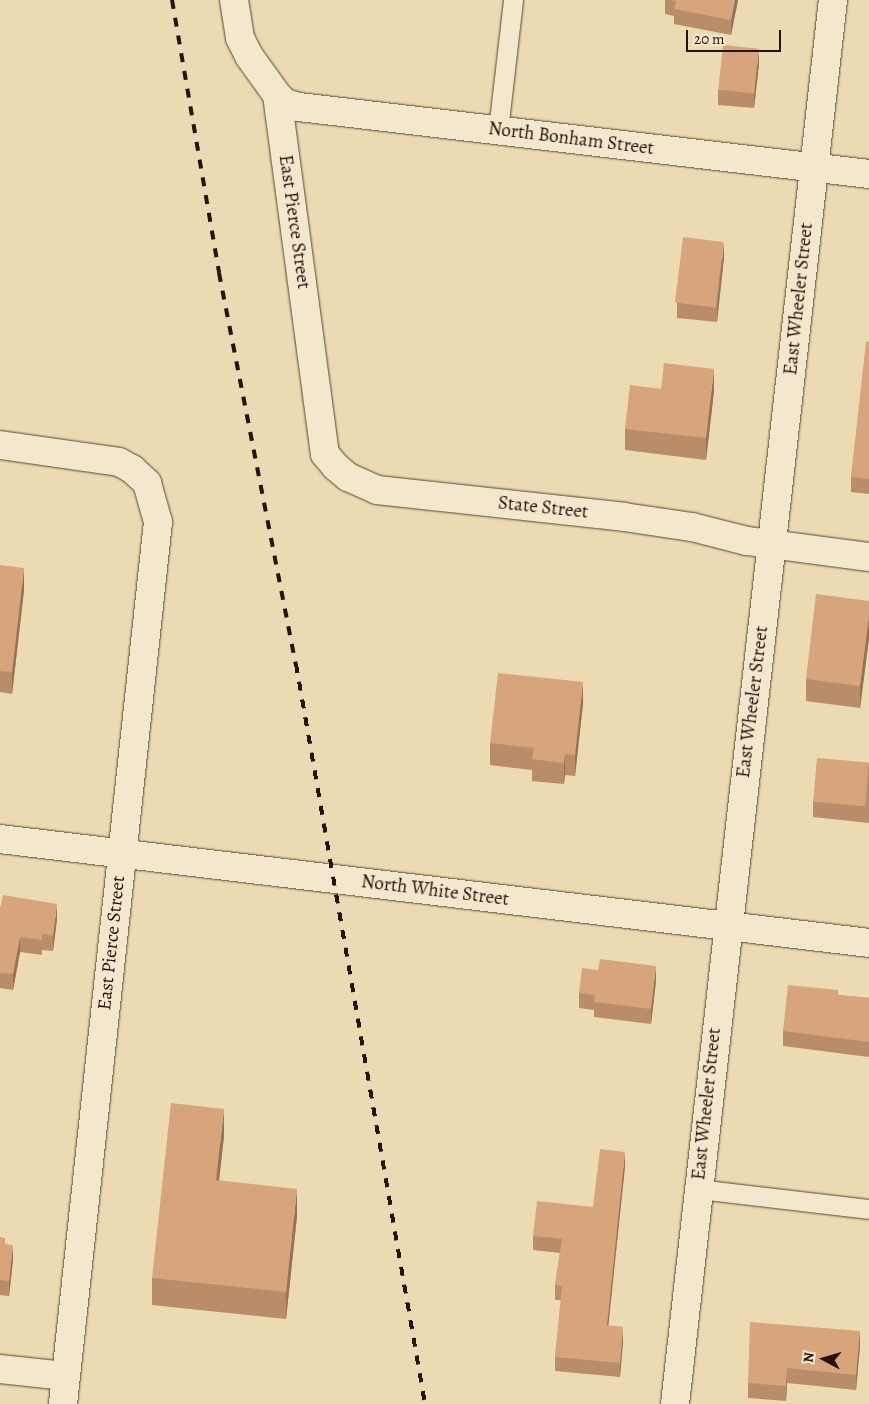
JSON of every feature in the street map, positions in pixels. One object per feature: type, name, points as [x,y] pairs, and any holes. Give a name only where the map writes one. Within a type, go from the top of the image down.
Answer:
[{"type":"street","name":"East Pierce Street","points":[[234,0],[240,38],[249,56],[277,96],[325,454]]},
{"type":"street","name":"East Wheeler Street","points":[[675,1404],[726,926],[772,544],[833,0]]},
{"type":"street","name":"North Bonham Street","points":[[277,96],[284,104],[299,108],[869,174]]},
{"type":"street","name":"East Pierce Street","points":[[0,445],[105,458],[132,469],[147,483],[158,522],[63,1404]]},
{"type":"street","name":"State Street","points":[[325,454],[348,477],[377,490],[624,517],[692,527],[772,544],[869,556]]},
{"type":"street","name":"North White Street","points":[[0,839],[869,943]]},
{"type":"street","points":[[0,1369],[66,1376]]},
{"type":"lane","points":[[498,130],[513,0]]},
{"type":"lane","points":[[698,1189],[869,1209]]},
{"type":"building","points":[[671,0],[735,0],[731,20],[674,9],[676,1]]},
{"type":"building","points":[[723,45],[759,49],[754,94],[718,90]]},
{"type":"building","points":[[683,237],[724,242],[716,308],[675,303]]},
{"type":"building","points":[[866,342],[869,342],[869,479],[851,477]]},
{"type":"building","points":[[664,363],[714,369],[706,438],[625,429],[630,385],[661,389]]},
{"type":"building","points":[[0,565],[24,568],[12,672],[0,671]]},
{"type":"building","points":[[816,594],[869,601],[869,616],[860,686],[806,679]]},
{"type":"building","points":[[498,673],[583,682],[575,755],[565,754],[564,763],[532,759],[534,748],[490,743]]},
{"type":"building","points":[[817,758],[869,763],[865,806],[813,802]]},
{"type":"building","points":[[3,895],[57,904],[53,936],[42,934],[42,940],[20,937],[13,974],[0,973],[0,906]]},
{"type":"building","points":[[600,959],[656,966],[651,1009],[594,1002],[595,995],[579,993],[582,968],[598,970]]},
{"type":"building","points":[[788,985],[838,990],[838,995],[869,998],[869,1042],[783,1031]]},
{"type":"building","points":[[171,1103],[224,1109],[216,1180],[297,1189],[286,1292],[152,1278]]},
{"type":"building","points":[[600,1149],[625,1152],[607,1325],[623,1327],[620,1363],[555,1357],[562,1286],[555,1285],[562,1239],[533,1236],[537,1201],[593,1207]]},
{"type":"building","points":[[0,1237],[5,1238],[5,1244],[13,1245],[9,1281],[0,1280]]},
{"type":"building","points":[[750,1322],[860,1331],[856,1375],[787,1368],[786,1386],[748,1383]]},
{"type":"railway","points":[[172,0],[219,273],[296,664],[425,1404]]}]
